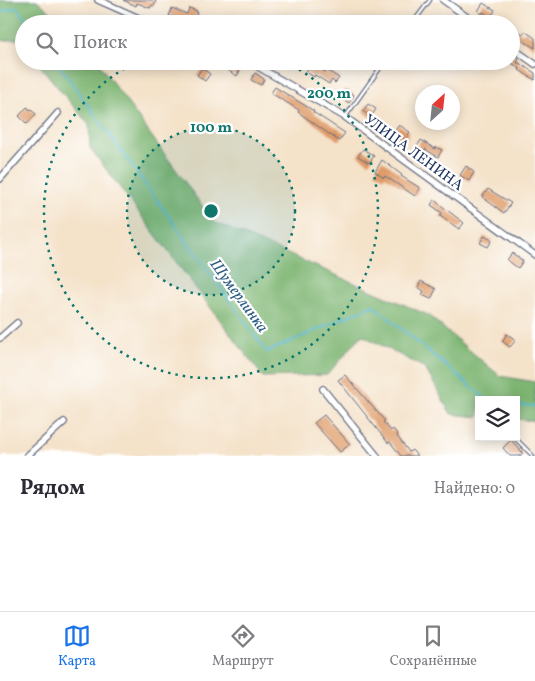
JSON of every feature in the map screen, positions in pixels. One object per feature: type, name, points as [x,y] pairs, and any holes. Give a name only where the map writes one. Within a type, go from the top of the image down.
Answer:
[{"type":"street","points":[[98,0],[132,15]]},
{"type":"street","points":[[443,0],[464,15]]},
{"type":"street","points":[[520,54],[535,64]]},
{"type":"street","name":"УЛИЦА ЛЕНИНА","points":[[264,70],[346,117],[535,255]]},
{"type":"street","points":[[0,179],[58,113]]},
{"type":"street","points":[[0,338],[17,323]]},
{"type":"street","points":[[323,389],[378,456]]},
{"type":"street","points":[[27,456],[64,422]]},
{"type":"lane","points":[[419,15],[430,0]]},
{"type":"lane","points":[[346,117],[379,70]]},
{"type":"lane","points":[[518,441],[533,456]]},
{"type":"green space","points":[[0,0],[37,0],[54,15],[15,15],[15,39],[0,41]]},
{"type":"green space","points":[[43,70],[104,70],[214,222],[428,315],[500,376],[535,382],[535,421],[520,419],[520,396],[475,396],[475,417],[451,414],[425,368],[362,335],[327,375],[263,377],[90,148],[89,125]]},
{"type":"building","points":[[123,0],[156,0],[154,6],[152,5],[150,8],[137,3],[136,6]]},
{"type":"building","points":[[483,3],[495,10],[492,15],[483,12],[482,14],[478,11]]},
{"type":"building","points":[[172,8],[187,14],[189,8],[197,11],[196,15],[169,15]]},
{"type":"building","points":[[525,31],[535,38],[535,48],[520,39],[520,32],[523,34]]},
{"type":"building","points":[[520,64],[535,73],[535,80],[519,70]]},
{"type":"building","points":[[201,70],[205,70],[210,74],[205,81],[197,75]]},
{"type":"building","points":[[228,70],[240,70],[237,76]]},
{"type":"building","points":[[307,70],[322,70],[325,72],[327,70],[339,78],[335,83],[332,80],[329,84],[315,75],[314,77],[306,72]]},
{"type":"building","points":[[255,73],[264,79],[261,85],[251,80]]},
{"type":"building","points":[[275,87],[345,133],[339,141],[298,112],[299,110],[271,93]]},
{"type":"building","points":[[346,89],[354,95],[349,103],[340,97]]},
{"type":"building","points":[[368,104],[376,109],[371,117],[363,111]]},
{"type":"building","points":[[27,107],[36,114],[27,124],[19,116]]},
{"type":"building","points":[[399,125],[410,132],[405,140],[399,136],[397,139],[392,135]]},
{"type":"building","points":[[421,140],[435,149],[436,147],[442,150],[438,157],[425,149],[423,153],[416,148]]},
{"type":"building","points":[[363,149],[374,156],[369,163],[358,156]]},
{"type":"building","points":[[382,160],[401,176],[420,188],[415,196],[385,176],[384,178],[375,172]]},
{"type":"building","points":[[466,166],[474,172],[469,181],[460,175]]},
{"type":"building","points":[[488,189],[511,203],[504,213],[482,197]]},
{"type":"building","points":[[434,200],[464,223],[459,229],[440,216],[442,213],[431,205]]},
{"type":"building","points":[[484,236],[492,240],[488,247],[480,243]]},
{"type":"building","points":[[512,253],[523,261],[518,268],[507,260]]},
{"type":"building","points":[[421,281],[436,289],[431,299],[422,295],[424,291],[418,287]]},
{"type":"building","points":[[507,334],[516,340],[510,347],[502,341]]},
{"type":"building","points":[[345,375],[385,421],[383,422],[391,431],[393,429],[398,435],[409,452],[412,450],[417,456],[401,456],[390,442],[388,443],[338,380]]},
{"type":"building","points":[[324,415],[350,444],[340,452],[314,423]]},
{"type":"building","points":[[512,441],[523,453],[520,456],[510,456],[503,448]]},
{"type":"waterway","name":"Шумерлинка","points":[[0,12],[17,7],[23,15]]},
{"type":"waterway","name":"Шумерлинка","points":[[63,70],[267,352],[373,305],[482,396]]},
{"type":"waterway","name":"Шумерлинка","points":[[520,405],[535,406]]}]
